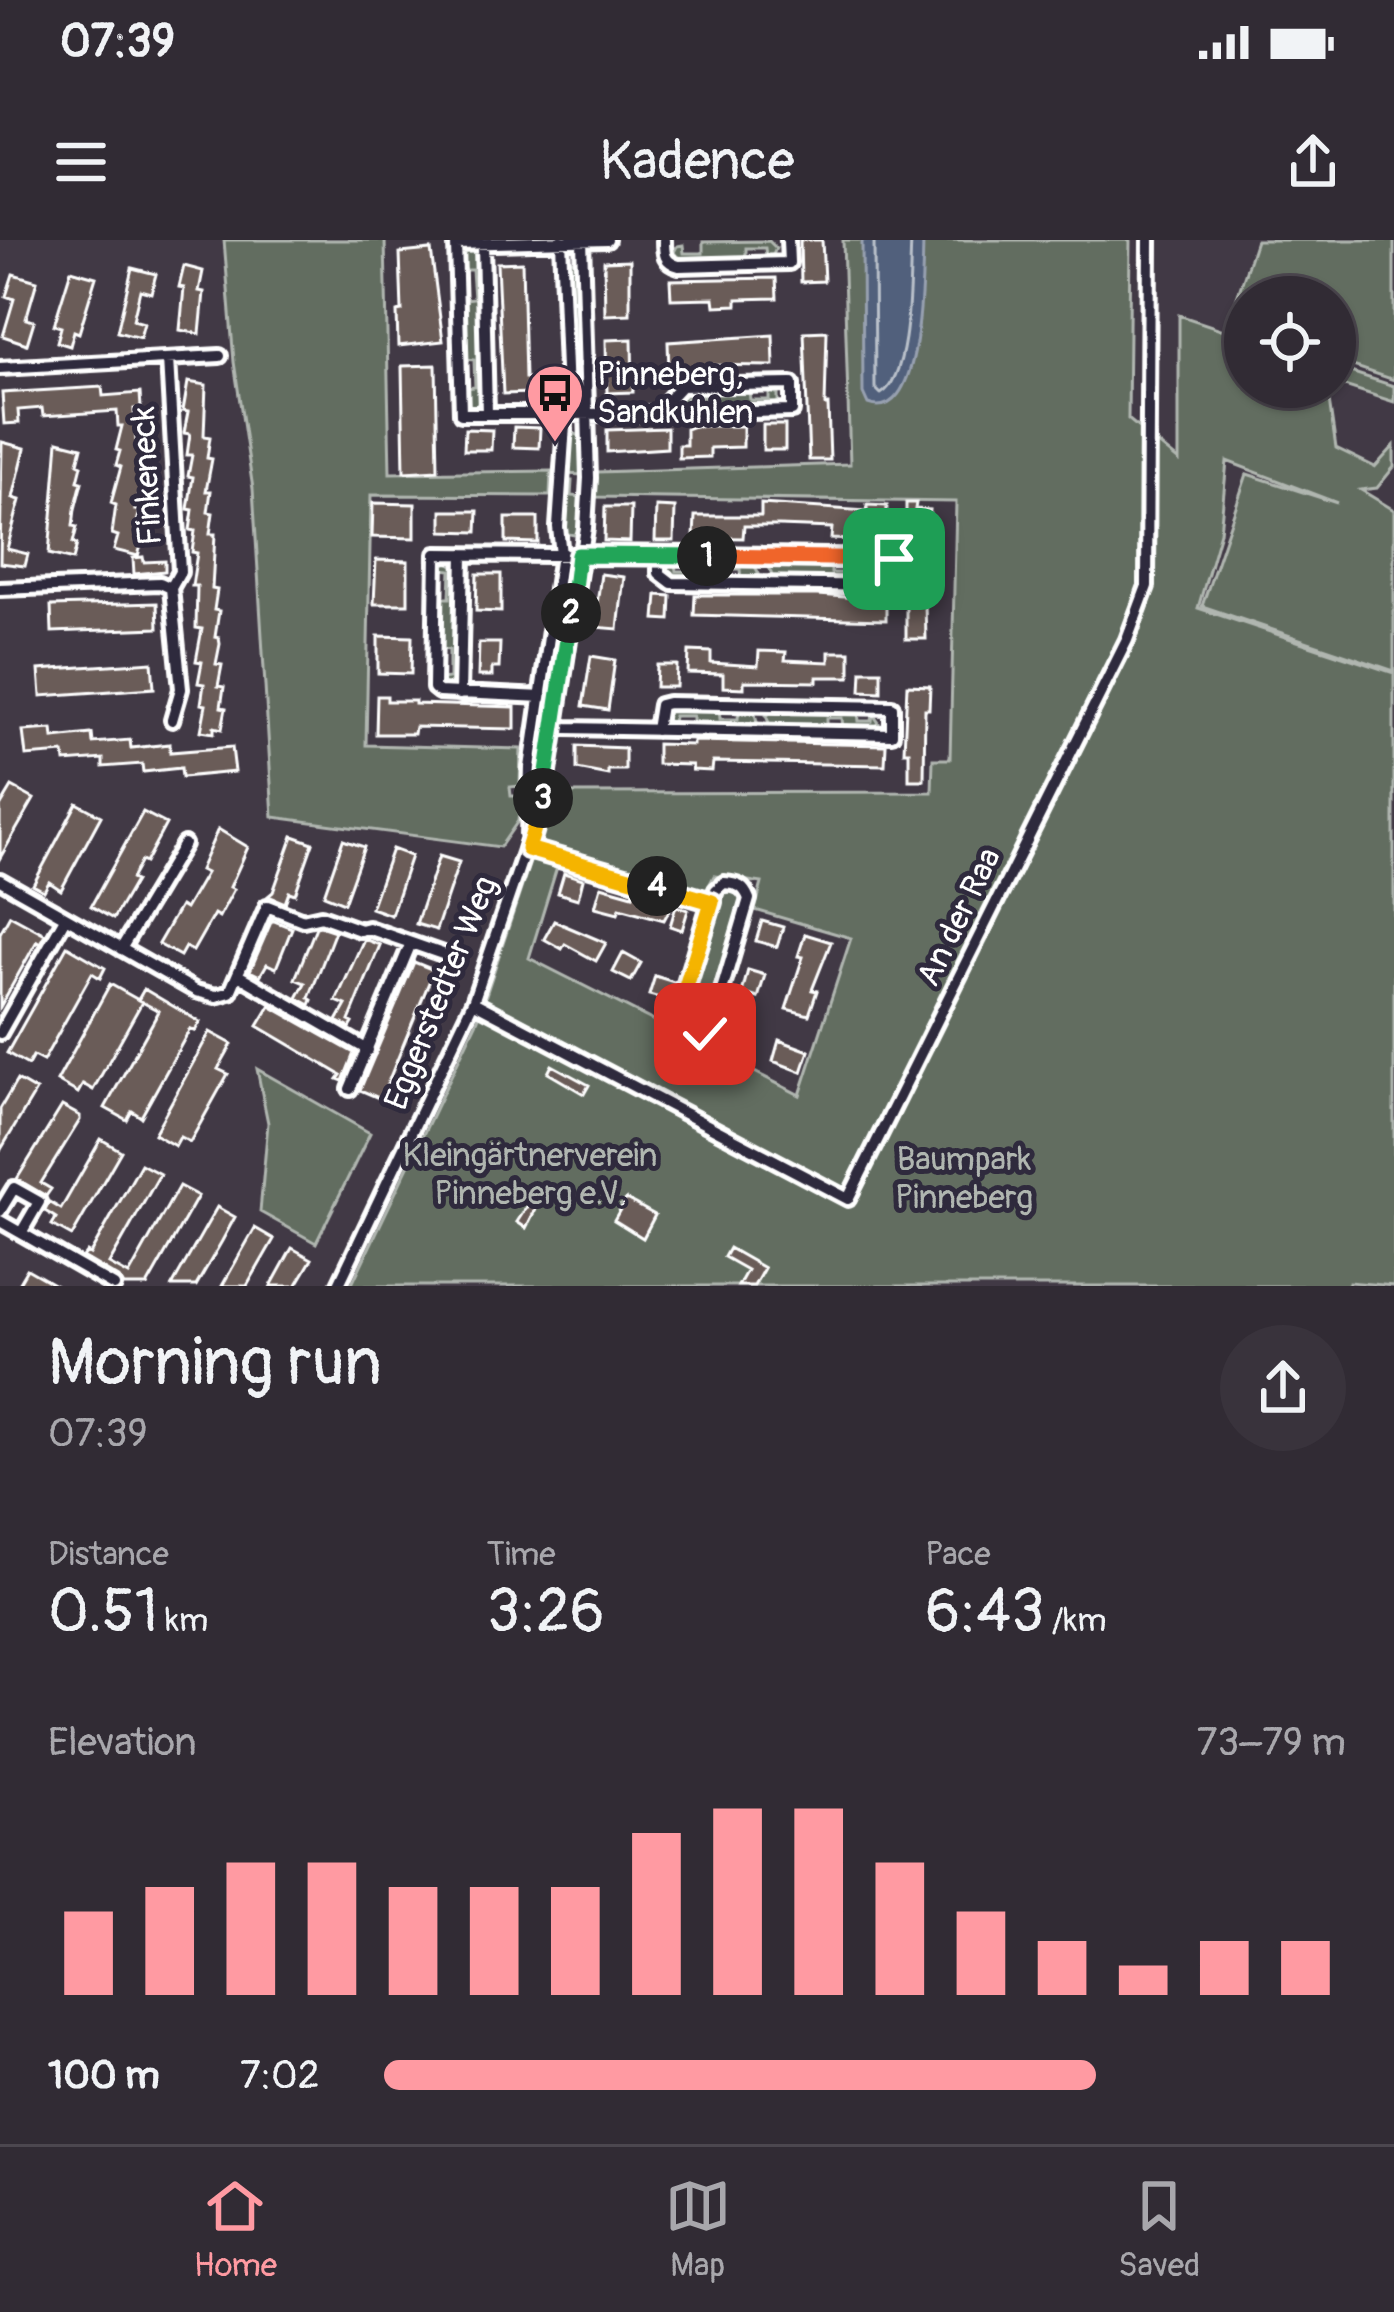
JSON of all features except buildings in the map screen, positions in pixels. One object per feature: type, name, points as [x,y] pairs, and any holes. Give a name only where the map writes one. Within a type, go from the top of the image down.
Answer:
[{"type":"street","name":"Eggerstedter Weg","points":[[338,1286],[473,1002],[542,800],[586,528],[589,478],[582,240]]},
{"type":"street","points":[[607,240],[456,244],[461,414],[566,412],[587,416],[670,414],[792,411],[791,384],[681,386],[670,399],[670,414]]},
{"type":"street","points":[[664,240],[664,256],[679,266],[789,263],[788,240]]},
{"type":"street","name":"An der Raa","points":[[473,1002],[848,1199],[1127,640],[1147,586],[1149,240]]},
{"type":"street","name":"Eggerstedter Weg","points":[[528,849],[530,768],[561,555],[558,527],[566,412],[562,241]]},
{"type":"street","points":[[484,244],[487,414]]},
{"type":"street","points":[[0,368],[220,356]]},
{"type":"street","name":"Finkeneck","points":[[168,358],[180,572],[171,588],[181,688],[172,720]]},
{"type":"street","points":[[542,697],[460,694],[434,688],[436,554],[659,555],[894,559],[893,586],[671,583],[659,573],[659,555]]},
{"type":"street","points":[[460,694],[463,554]]},
{"type":"street","points":[[763,584],[764,557]]},
{"type":"street","name":"Finkeneck","points":[[0,589],[160,584],[171,588]]},
{"type":"street","points":[[540,715],[556,722],[656,730],[892,734],[892,707],[668,703],[656,712],[656,730]]},
{"type":"street","points":[[761,704],[761,732]]},
{"type":"street","points":[[121,949],[184,844]]},
{"type":"street","points":[[528,849],[712,902]]},
{"type":"street","points":[[0,880],[196,991],[216,996],[230,992],[267,906],[304,920],[321,916],[454,958]]},
{"type":"street","points":[[724,883],[737,884],[749,899],[712,1024],[705,1034],[691,1034],[679,1025],[677,1016],[712,902],[724,883]]},
{"type":"street","points":[[0,1034],[65,918]]},
{"type":"street","points":[[350,1089],[411,944]]},
{"type":"street","points":[[238,975],[368,1050]]},
{"type":"street","points":[[0,1211],[14,1188],[39,1202],[21,1233]]},
{"type":"street","points":[[0,1221],[114,1286]]},
{"type":"green space","points":[[224,240],[385,240],[390,473],[551,471],[550,496],[371,495],[366,745],[521,749],[520,786],[510,787],[511,796],[521,796],[518,821],[500,847],[273,817],[253,489],[234,362]]},
{"type":"green space","points":[[843,240],[1130,240],[1128,419],[1179,461],[1179,315],[1224,330],[1224,408],[1330,408],[1336,448],[1375,467],[1394,446],[1394,467],[1377,488],[1361,490],[1394,510],[1394,671],[1202,606],[1247,474],[1337,503],[1227,461],[1220,532],[1198,608],[1394,673],[1394,1286],[1349,1282],[1348,1286],[351,1286],[478,1019],[530,862],[536,857],[558,864],[529,958],[800,1095],[851,938],[755,910],[762,883],[714,876],[706,891],[699,893],[537,846],[558,784],[565,793],[932,792],[933,759],[950,759],[956,502],[596,497],[597,472],[850,464]]},
{"type":"green space","points":[[1256,240],[1394,240],[1394,380],[1356,367],[1356,276],[1244,276]]},
{"type":"green space","points":[[769,241],[776,248],[773,255],[766,256],[765,248],[746,248],[746,259],[680,261],[674,252],[683,245],[684,253],[703,253],[703,242]]},
{"type":"green space","points":[[473,251],[479,257],[482,402],[472,407],[466,388],[475,387],[474,360],[466,359],[462,310],[465,299],[474,298],[472,270],[463,270],[465,252]]},
{"type":"green space","points":[[578,261],[583,390],[578,396],[570,391],[568,265]]},
{"type":"green space","points":[[1356,374],[1394,386],[1394,402],[1356,390]]},
{"type":"green space","points":[[749,390],[750,400],[769,400],[769,391],[778,395],[778,403],[707,408],[706,397],[686,398],[685,407],[677,399],[685,391]]},
{"type":"green space","points":[[569,433],[585,436],[585,475],[563,474]]},
{"type":"green space","points":[[564,481],[572,481],[571,496],[583,497],[582,527],[574,535],[563,533]]},
{"type":"green space","points":[[695,560],[753,562],[759,574],[753,580],[741,580],[740,569],[722,569],[721,579],[674,579],[666,573],[675,563],[676,571],[695,571]]},
{"type":"green space","points":[[447,561],[458,568],[456,681],[451,687],[440,679],[449,678],[449,650],[441,649],[437,642],[441,598],[450,598],[451,570],[442,569]]},
{"type":"green space","points":[[774,562],[831,562],[831,573],[845,573],[845,562],[875,563],[882,574],[875,580],[874,571],[861,571],[860,581],[773,580],[769,566]]},
{"type":"green space","points":[[569,575],[559,674],[555,675],[550,670],[561,580]]},
{"type":"green space","points":[[670,707],[719,708],[720,719],[738,719],[739,709],[754,711],[757,721],[749,728],[693,727],[693,716],[674,716],[669,724],[663,714]]},
{"type":"green space","points":[[772,709],[858,711],[859,721],[872,721],[873,714],[879,723],[873,730],[843,729],[842,718],[827,718],[827,729],[771,727],[766,716]]},
{"type":"green space","points":[[735,891],[742,906],[708,1020],[698,1029],[684,1019],[684,1012],[718,898]]},
{"type":"green space","points":[[257,1069],[370,1133],[316,1243],[260,1212],[268,1123]]},
{"type":"water","points":[[862,240],[923,240],[920,312],[910,370],[900,392],[886,404],[868,404],[863,393]]},
{"type":"place","name":"Pinneberg, Sandkuhlen","points":[[555,444]]},
{"type":"route","points":[[705,1034],[691,1034],[679,1025],[677,1016],[712,902],[528,849],[556,727],[578,555],[894,559]]},
{"type":"park label","name":"Kleingärtnerverein Pinneberg e.V.","points":[[530,1174]]},
{"type":"park label","name":"Baumpark Pinneberg","points":[[964,1178]]}]
